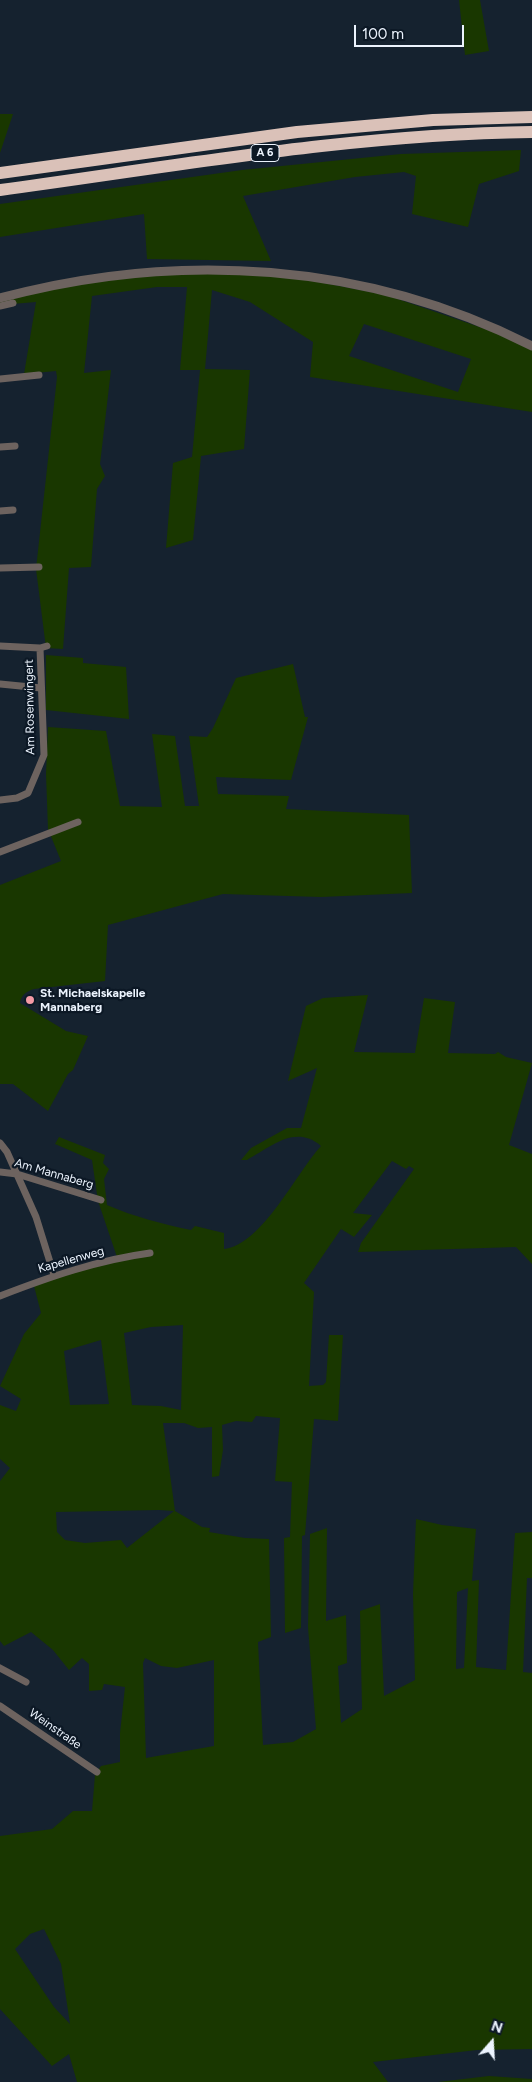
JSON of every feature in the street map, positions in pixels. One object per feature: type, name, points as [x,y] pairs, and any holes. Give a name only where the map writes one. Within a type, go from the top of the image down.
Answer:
[{"type":"highway","name":"A 6","points":[[0,173],[306,131],[433,120],[532,116]]},
{"type":"highway","name":"A 6","points":[[0,190],[366,140],[532,132]]},
{"type":"street","points":[[0,298],[79,280],[117,274],[207,270],[289,273],[383,290],[450,312],[532,346]]},
{"type":"street","points":[[0,306],[13,303]]},
{"type":"street","points":[[0,379],[39,375]]},
{"type":"street","points":[[0,447],[15,446]]},
{"type":"street","points":[[0,511],[13,510]]},
{"type":"street","points":[[0,568],[39,567]]},
{"type":"street","name":"Am Rosenwingert","points":[[0,646],[44,647],[41,688],[44,755],[28,793],[17,798],[0,800]]},
{"type":"street","points":[[0,684],[41,688]]},
{"type":"street","points":[[0,852],[78,822]]},
{"type":"street","points":[[0,1143],[7,1152],[36,1217],[54,1275]]},
{"type":"street","name":"Am Mannaberg","points":[[0,1172],[16,1174],[101,1200]]},
{"type":"street","name":"Kapellenweg","points":[[0,1296],[54,1275],[120,1257],[150,1253]]},
{"type":"street","points":[[0,1668],[26,1682]]},
{"type":"street","name":"Weinstraße","points":[[0,1706],[97,1772]]},
{"type":"green space","points":[[459,0],[480,0],[489,51],[465,55]]},
{"type":"green space","points":[[0,114],[13,114],[0,153]]},
{"type":"green space","points":[[521,150],[519,171],[479,184],[468,227],[412,214],[416,176],[404,172],[355,177],[243,196],[271,261],[147,259],[144,214],[0,237],[0,204],[242,170],[401,154]]},
{"type":"green space","points":[[167,273],[219,273],[298,278],[386,295],[494,332],[532,350],[532,412],[310,377],[313,342],[250,302],[212,290],[205,369],[250,370],[244,449],[201,456],[193,540],[166,548],[173,463],[192,457],[200,370],[180,370],[187,287],[157,287],[92,296],[84,373],[111,370],[100,464],[105,476],[97,489],[91,567],[69,568],[63,649],[46,648],[36,569],[57,377],[56,371],[24,374],[36,302],[0,305],[0,301],[58,287]],"holes":[[[364,324],[471,359],[458,392],[349,356]]]},
{"type":"green space","points":[[46,655],[83,658],[83,663],[126,667],[129,719],[46,710]]},
{"type":"green space","points":[[293,664],[305,717],[308,717],[291,780],[216,777],[218,794],[289,796],[286,809],[409,815],[412,893],[321,897],[223,894],[108,925],[105,981],[34,989],[25,994],[20,1003],[66,1031],[88,1036],[73,1070],[68,1074],[48,1111],[13,1084],[0,1084],[0,885],[61,861],[48,829],[46,774],[48,727],[106,731],[120,806],[162,807],[152,734],[175,736],[185,806],[199,806],[189,736],[207,737],[236,678]]},
{"type":"green space","points":[[368,995],[354,1052],[415,1053],[424,998],[455,1002],[448,1053],[495,1054],[498,1052],[506,1057],[532,1063],[509,1145],[532,1154],[532,1264],[516,1247],[358,1252],[361,1243],[414,1169],[409,1166],[406,1169],[392,1161],[353,1213],[372,1215],[354,1237],[341,1229],[304,1283],[314,1292],[309,1386],[323,1385],[326,1382],[329,1335],[343,1335],[338,1421],[314,1419],[305,1535],[302,1536],[301,1628],[285,1633],[284,1538],[290,1537],[292,1482],[275,1481],[280,1418],[256,1416],[252,1422],[236,1421],[222,1425],[223,1450],[219,1476],[212,1477],[212,1427],[198,1428],[184,1423],[163,1423],[175,1511],[202,1527],[210,1528],[209,1532],[245,1538],[269,1539],[271,1637],[258,1642],[263,1745],[293,1742],[316,1729],[308,1627],[310,1534],[327,1528],[326,1621],[346,1615],[347,1663],[338,1666],[341,1723],[362,1709],[360,1611],[380,1604],[384,1696],[415,1680],[413,1594],[416,1519],[442,1525],[476,1529],[472,1581],[479,1580],[476,1667],[506,1670],[515,1533],[532,1532],[532,1578],[527,1578],[523,1672],[532,1673],[532,2049],[477,2050],[373,2062],[388,2082],[77,2082],[69,2054],[52,2066],[0,2009],[0,1836],[52,1829],[73,1811],[92,1811],[95,1775],[101,1766],[120,1762],[120,1733],[125,1687],[104,1684],[102,1690],[89,1691],[89,1664],[82,1658],[69,1670],[53,1650],[31,1632],[4,1646],[0,1641],[0,1481],[10,1468],[0,1459],[0,1405],[16,1411],[21,1399],[0,1386],[24,1334],[41,1313],[34,1286],[63,1275],[118,1260],[98,1201],[92,1160],[55,1144],[59,1137],[105,1155],[103,1163],[109,1169],[104,1179],[107,1205],[138,1217],[170,1225],[191,1230],[195,1226],[224,1233],[224,1249],[238,1245],[265,1222],[321,1146],[302,1137],[292,1137],[274,1144],[247,1160],[241,1160],[251,1148],[287,1128],[301,1128],[317,1068],[288,1081],[306,1006],[323,998]],"holes":[[[183,1325],[181,1410],[161,1406],[132,1405],[124,1333],[151,1327]],[[101,1340],[109,1404],[70,1405],[64,1351]],[[174,1511],[127,1548],[121,1540],[85,1543],[65,1540],[57,1532],[56,1512]],[[468,1588],[464,1668],[456,1669],[457,1592]],[[145,1658],[161,1666],[177,1668],[214,1660],[214,1746],[146,1758],[143,1663]],[[44,1929],[61,1964],[70,2024],[54,2007],[15,1949],[30,1934]]]},
{"type":"green space","points":[[489,2076],[532,2079],[532,2082],[438,2082]]},
{"type":"place","name":"St. Michaelskapelle Mannaberg","points":[[30,1000]]}]
